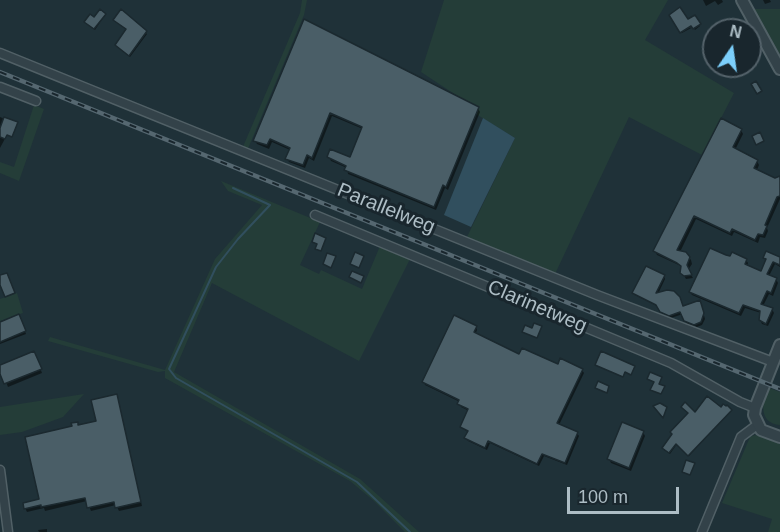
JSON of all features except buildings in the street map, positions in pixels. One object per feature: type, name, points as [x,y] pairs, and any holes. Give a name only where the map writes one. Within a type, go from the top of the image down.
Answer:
[{"type":"street","points":[[741,0],[780,69]]},
{"type":"street","name":"Parallelweg","points":[[0,52],[597,295],[772,362]]},
{"type":"street","points":[[0,87],[36,101]]},
{"type":"street","name":"Clarinetweg","points":[[315,216],[671,363],[755,408]]},
{"type":"street","points":[[780,345],[754,415],[757,425],[765,433],[780,437]]},
{"type":"street","points":[[702,532],[741,437],[757,425]]},
{"type":"street","points":[[0,470],[8,532]]},
{"type":"green space","points":[[302,0],[307,0],[304,15],[247,151],[242,149],[300,13]]},
{"type":"green space","points":[[444,0],[668,0],[645,40],[702,74],[702,78],[709,78],[734,93],[702,155],[629,117],[555,274],[466,239],[515,138],[476,114],[477,109],[421,72]]},
{"type":"green space","points":[[753,9],[780,9],[780,57],[762,25],[762,18],[758,18]]},
{"type":"green space","points":[[34,105],[44,109],[19,181],[0,173],[0,162],[14,167]]},
{"type":"green space","points":[[221,181],[320,222],[300,265],[319,274],[321,270],[362,289],[380,246],[410,259],[359,361],[212,283],[174,372],[360,479],[419,532],[405,532],[350,481],[165,378],[165,371],[158,372],[48,341],[50,337],[165,370],[215,259],[262,205],[228,191]]},
{"type":"green space","points":[[17,293],[23,313],[0,321],[0,299]]},
{"type":"green space","points":[[766,387],[780,392],[780,425],[768,420],[765,416],[763,406]]},
{"type":"green space","points":[[84,394],[63,417],[22,432],[0,435],[0,407]]},
{"type":"green space","points":[[755,435],[780,442],[780,532],[768,532],[772,519],[722,503],[750,437]]},
{"type":"water","points":[[483,118],[515,138],[471,227],[444,215]]},
{"type":"waterway","points":[[233,188],[270,205],[238,239],[216,267],[169,369],[176,378],[357,482],[410,532]]},
{"type":"railway","points":[[0,72],[780,389]]}]
